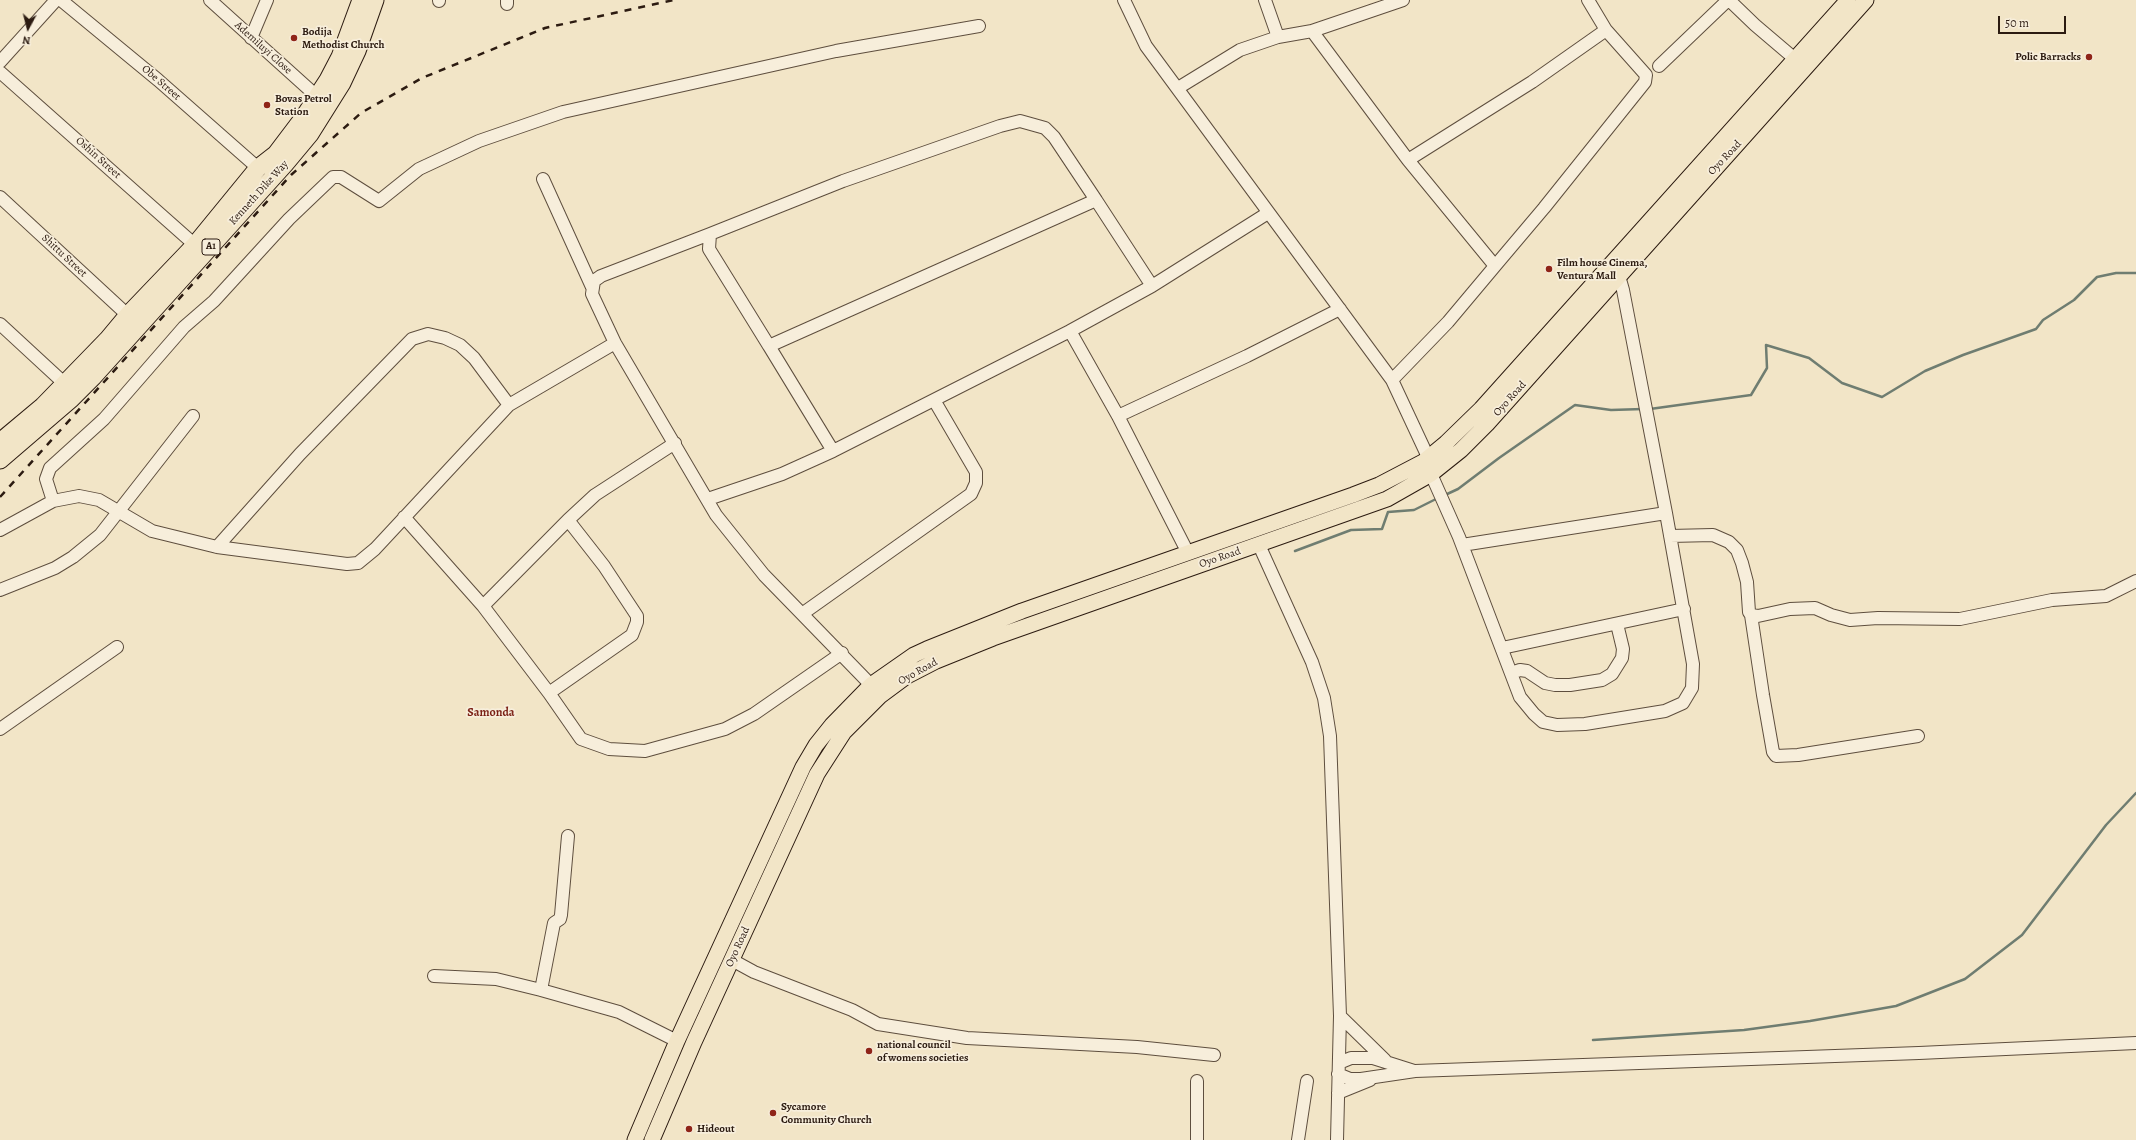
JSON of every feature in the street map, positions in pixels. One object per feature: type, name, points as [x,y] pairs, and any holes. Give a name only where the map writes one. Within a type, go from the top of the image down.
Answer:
[{"type":"highway","name":"Kenneth Dike Way","points":[[0,442],[42,406],[108,339],[133,320],[285,164],[310,134],[361,0]]},
{"type":"highway","name":"Kenneth Dike Way","points":[[0,460],[71,399],[133,320],[258,168],[276,154],[304,117],[342,83],[357,51],[375,0]]},
{"type":"main road","name":"Oyo Road","points":[[652,1140],[817,774],[844,732],[880,696],[907,676],[936,661],[993,638],[1387,499],[1431,474],[1461,450],[1488,424],[1619,276],[1782,84],[1794,59],[1848,0]]},
{"type":"main road","name":"Oyo Road","points":[[635,1140],[677,1041],[802,767],[816,744],[871,684],[927,648],[1022,611],[1380,485],[1428,457],[1481,409],[1782,84],[1866,0]]},
{"type":"street","points":[[0,62],[56,0]]},
{"type":"street","name":"Obe Street","points":[[61,0],[142,66],[258,168]]},
{"type":"street","name":"Ademiluyi Close","points":[[210,0],[322,102]]},
{"type":"street","points":[[251,38],[267,0]]},
{"type":"street","points":[[1124,0],[1146,46],[1178,88],[1268,214],[1392,380],[1428,457]]},
{"type":"street","points":[[1265,0],[1278,37]]},
{"type":"street","points":[[1178,88],[1240,50],[1278,37],[1312,31],[1403,0]]},
{"type":"street","points":[[1392,380],[1448,322],[1544,208],[1645,82],[1646,75],[1606,30],[1588,0]]},
{"type":"street","points":[[1660,66],[1729,0],[1794,59]]},
{"type":"street","points":[[53,501],[46,479],[50,468],[104,419],[184,327],[214,301],[289,219],[333,177],[341,177],[379,201],[419,169],[479,141],[563,112],[836,51],[979,26]]},
{"type":"street","points":[[1408,160],[1532,82],[1606,30]]},
{"type":"street","points":[[1312,31],[1408,160],[1494,266]]},
{"type":"street","name":"Oshin Street","points":[[0,72],[195,245]]},
{"type":"street","points":[[592,286],[594,281],[601,276],[843,181],[1000,126],[1020,121],[1045,128],[1054,137],[1152,286]]},
{"type":"street","points":[[543,179],[592,286],[592,294],[615,343],[716,515],[764,575],[871,684]]},
{"type":"street","name":"Shittu Street","points":[[0,197],[133,320]]},
{"type":"street","points":[[769,346],[1096,200]]},
{"type":"street","points":[[708,500],[782,474],[833,451],[1070,331],[1152,286],[1268,214]]},
{"type":"street","points":[[710,234],[709,249],[833,451]]},
{"type":"street","points":[[1431,474],[1462,545],[1511,673],[1526,706],[1543,722],[1556,725],[1585,724],[1665,711],[1683,703],[1692,688],[1693,664],[1666,513],[1623,290],[1619,276]]},
{"type":"street","points":[[1118,416],[1247,356],[1340,309]]},
{"type":"street","points":[[0,324],[65,384]]},
{"type":"street","points":[[1070,331],[1118,416],[1188,553]]},
{"type":"street","points":[[217,547],[300,454],[412,339],[428,334],[445,338],[460,345],[474,358],[509,405]]},
{"type":"street","points":[[0,530],[53,501],[79,496],[99,500],[139,525],[152,531],[217,547],[347,564],[358,563],[375,549],[509,405],[615,343]]},
{"type":"street","points":[[802,614],[971,494],[976,483],[976,472],[934,400]]},
{"type":"street","points":[[0,590],[55,568],[73,557],[100,535],[193,416]]},
{"type":"street","points":[[484,606],[568,520],[595,496],[675,443]]},
{"type":"street","points":[[1462,545],[1666,513]]},
{"type":"street","points":[[404,517],[484,606],[549,693],[580,739],[609,749],[645,750],[725,729],[754,714],[842,653]]},
{"type":"street","points":[[549,693],[632,635],[637,622],[637,616],[604,566],[568,520]]},
{"type":"street","points":[[1670,536],[1713,535],[1729,542],[1737,550],[1742,563],[1773,752],[1776,756],[1798,755],[1918,736]]},
{"type":"street","points":[[1259,545],[1312,662],[1324,698],[1330,736],[1340,1016],[1338,1140]]},
{"type":"street","points":[[1751,615],[1815,608],[1831,615],[1850,620],[1885,618],[1960,619],[2052,600],[2106,596],[2136,582]]},
{"type":"street","points":[[1502,648],[1684,609]]},
{"type":"street","points":[[1511,673],[1520,670],[1527,671],[1546,683],[1555,685],[1570,685],[1602,680],[1612,674],[1622,658],[1623,649],[1617,624]]},
{"type":"street","points":[[0,729],[117,647]]},
{"type":"street","points":[[541,990],[554,923],[560,919],[561,915],[568,836]]},
{"type":"street","points":[[732,960],[754,972],[852,1010],[878,1024],[968,1038],[1137,1047],[1214,1055]]},
{"type":"street","points":[[434,976],[496,979],[541,990],[620,1012],[677,1041]]},
{"type":"street","points":[[1340,1016],[1385,1060]]},
{"type":"street","points":[[1338,1068],[1350,1079],[1378,1077],[1415,1071],[2136,1044]]},
{"type":"street","points":[[1338,1068],[1351,1058],[1360,1057],[1385,1060],[1415,1071]]},
{"type":"street","points":[[1338,1094],[1378,1077]]},
{"type":"street","points":[[1197,1081],[1197,1140]]},
{"type":"street","points":[[1298,1140],[1307,1081]]},
{"type":"waterway","points":[[1650,409],[1751,395],[1767,368],[1766,345],[1809,358],[1842,383],[1882,397],[1925,371],[1963,355],[2036,329],[2043,320],[2074,300],[2097,277],[2116,273],[2136,273]]},
{"type":"waterway","points":[[1445,495],[1458,489],[1499,458],[1575,405],[1611,410],[1643,409]]},
{"type":"waterway","points":[[1295,551],[1351,530],[1382,529],[1388,512],[1414,510],[1438,498]]},
{"type":"waterway","points":[[1593,1040],[1744,1030],[1810,1021],[1896,1006],[1965,979],[2022,935],[2106,825],[2136,793]]},
{"type":"railway","points":[[0,497],[291,175],[361,113],[422,78],[545,28],[674,0]]},
{"type":"place","name":"Bodija Methodist Church","points":[[294,38]]},
{"type":"place","name":"Polic Barracks","points":[[2089,57]]},
{"type":"place","name":"Bovas Petrol Station","points":[[267,105]]},
{"type":"place","name":"Film house Cinema, Ventura Mall","points":[[1549,269]]},
{"type":"place","name":"national council of womens societies","points":[[869,1051]]},
{"type":"place","name":"Sycamore Community Church","points":[[773,1113]]},
{"type":"place","name":"Hideout","points":[[689,1129]]},
{"type":"district","name":"Samonda","points":[[491,713]]}]
